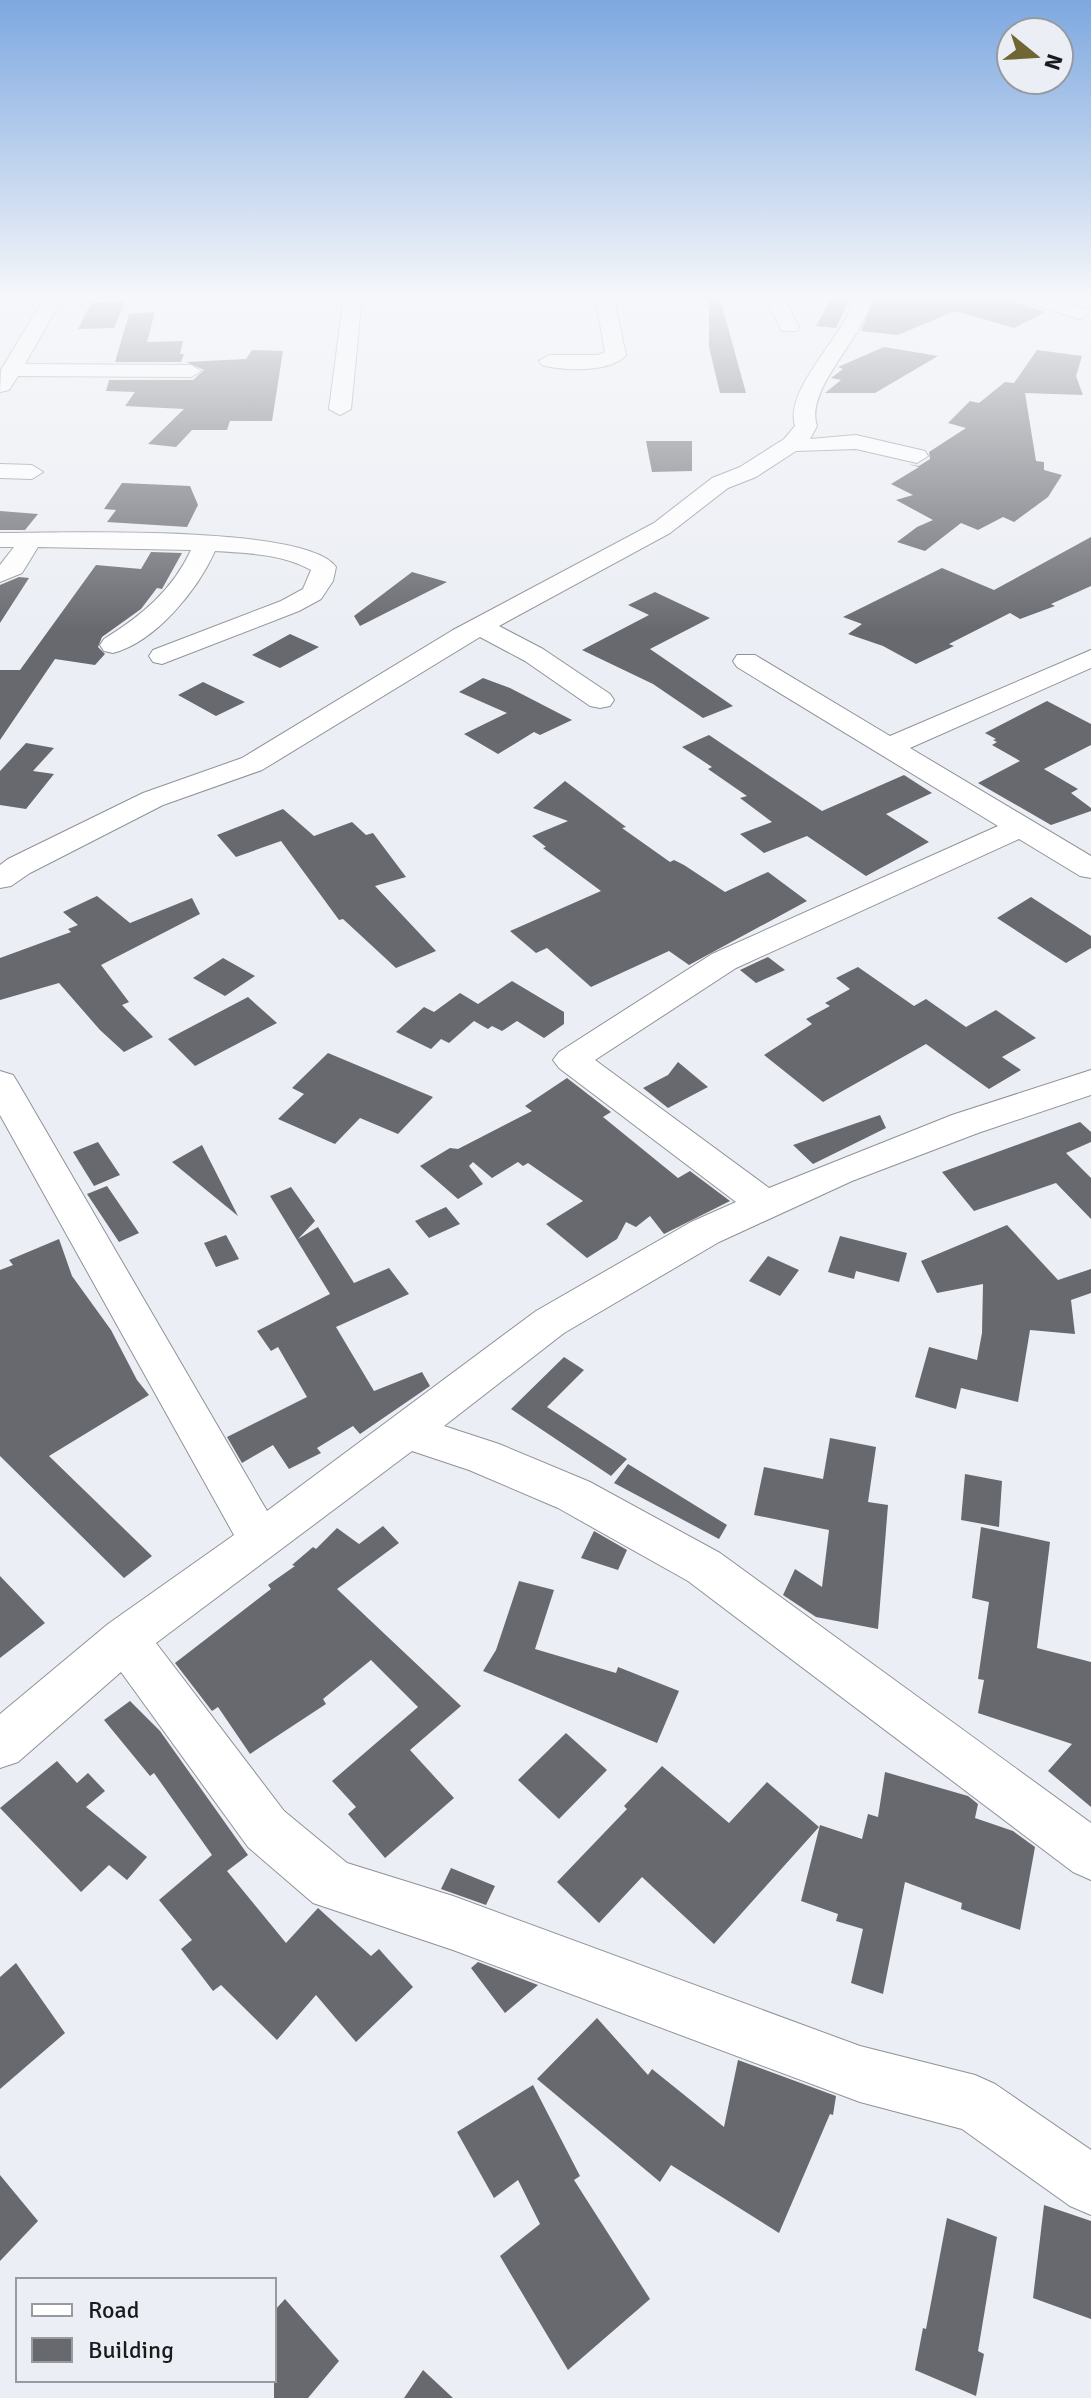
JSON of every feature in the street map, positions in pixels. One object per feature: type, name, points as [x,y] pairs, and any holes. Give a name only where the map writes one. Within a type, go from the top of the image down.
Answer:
[{"type":"street","points":[[0,879],[19,866],[153,799],[252,764],[480,626],[662,528],[720,483],[748,472],[792,444],[803,434],[806,426],[803,417],[807,407]]},
{"type":"street","points":[[792,444],[810,446],[856,442],[917,456]]},
{"type":"street","points":[[0,471],[32,472]]},
{"type":"street","points":[[0,540],[251,546],[310,557],[324,567],[321,581],[312,594],[290,606],[162,656]]},
{"type":"street","points":[[0,575],[13,568],[30,540]]},
{"type":"street","points":[[113,645],[163,610],[198,567],[206,544]]},
{"type":"street","points":[[480,626],[534,655],[600,700]]},
{"type":"street","points":[[890,746],[1091,658]]},
{"type":"street","points":[[746,661],[890,746],[1018,828],[1091,869]]},
{"type":"street","points":[[766,1205],[571,1060],[724,961],[1018,828]]},
{"type":"street","points":[[0,1745],[125,1639],[261,1541],[550,1322],[705,1232],[839,1172],[1091,1082]]},
{"type":"street","points":[[0,1083],[261,1541]]},
{"type":"street","points":[[406,1431],[484,1457],[574,1495],[704,1567],[1091,1854]]},
{"type":"street","points":[[125,1639],[266,1829],[332,1884],[453,1923],[860,2074],[975,2104],[1091,2185]]},
{"type":"building","points":[[143,407],[274,407],[272,421],[230,421],[227,430],[192,430],[176,447],[148,444],[184,409]]},
{"type":"building","points":[[964,407],[1027,407],[1036,461],[1044,462],[1044,470],[1062,475],[1048,497],[1014,522],[1003,517],[978,530],[961,523],[925,551],[897,542],[933,520],[896,500],[913,495],[891,484],[919,467],[908,464],[919,466],[930,459],[929,452],[966,428],[948,423]]},
{"type":"building","points":[[646,441],[692,441],[692,471],[652,472]]},
{"type":"building","points":[[122,483],[190,486],[198,505],[187,527],[107,522],[116,510],[104,509]]},
{"type":"building","points":[[0,511],[38,514],[25,530],[0,530]]},
{"type":"building","points":[[1091,537],[1091,586],[1051,604],[1055,606],[1020,619],[1010,613],[916,664],[883,646],[848,634],[862,624],[843,617],[942,568],[994,590]]},
{"type":"building","points":[[151,552],[182,553],[162,589],[157,588],[141,609],[102,637],[98,647],[105,654],[95,665],[55,659],[0,740],[0,670],[20,670],[96,565],[141,569]]},
{"type":"building","points":[[412,572],[447,582],[360,626],[354,616]]},
{"type":"building","points":[[19,577],[29,578],[0,623],[0,585]]},
{"type":"building","points":[[655,592],[710,618],[650,649],[733,706],[703,718],[653,684],[582,650],[649,615],[628,605]]},
{"type":"building","points":[[290,634],[319,647],[280,668],[252,655]]},
{"type":"building","points":[[483,678],[510,688],[572,720],[540,735],[534,732],[498,754],[464,734],[507,713],[459,692]]},
{"type":"building","points":[[203,682],[245,702],[216,716],[178,695]]},
{"type":"building","points":[[1047,701],[1091,724],[1091,745],[1044,769],[1078,789],[1071,793],[1091,811],[1051,825],[978,783],[1020,761],[992,745],[997,742],[993,740],[996,739],[985,733]]},
{"type":"building","points":[[709,735],[822,811],[904,775],[932,793],[886,814],[929,842],[866,876],[807,836],[764,853],[740,834],[772,822],[740,798],[747,796],[682,747]]},
{"type":"building","points":[[26,743],[54,748],[33,771],[54,774],[26,809],[0,805],[0,771]]},
{"type":"building","points":[[565,781],[670,862],[674,860],[684,865],[725,892],[768,872],[807,901],[689,965],[669,951],[591,987],[547,948],[536,953],[510,931],[601,891],[543,848],[546,847],[532,836],[568,821],[533,808]]},
{"type":"building","points":[[283,809],[314,836],[352,822],[366,835],[373,833],[406,877],[375,886],[436,951],[396,968],[343,919],[339,920],[281,841],[236,857],[217,835]]},
{"type":"building","points":[[97,896],[130,923],[192,898],[200,914],[101,965],[129,1002],[122,1005],[153,1037],[124,1052],[59,983],[0,1000],[0,958],[71,932],[68,929],[78,925],[63,912]]},
{"type":"building","points":[[1031,897],[1091,936],[1091,948],[1066,963],[997,918]]},
{"type":"building","points":[[768,957],[785,970],[756,983],[740,970]]},
{"type":"building","points":[[223,958],[255,976],[225,996],[193,978]]},
{"type":"building","points":[[858,967],[914,1006],[926,999],[966,1027],[996,1010],[1036,1038],[1002,1057],[1021,1070],[989,1089],[926,1044],[823,1102],[764,1055],[812,1024],[806,1019],[830,1006],[825,1003],[850,989],[836,978]]},
{"type":"building","points":[[512,981],[564,1012],[564,1024],[544,1038],[517,1021],[502,1031],[492,1026],[488,1029],[474,1021],[449,1043],[441,1039],[431,1049],[396,1032],[424,1007],[434,1012],[460,993],[478,1004]]},
{"type":"building","points":[[248,997],[277,1023],[195,1066],[168,1039]]},
{"type":"building","points":[[328,1053],[433,1097],[398,1134],[360,1118],[335,1144],[278,1119],[304,1094],[292,1088]]},
{"type":"building","points":[[678,1062],[708,1087],[668,1108],[643,1088],[668,1075]]},
{"type":"building","points":[[567,1078],[611,1112],[603,1117],[678,1178],[690,1171],[730,1201],[664,1234],[650,1216],[636,1227],[626,1222],[617,1239],[587,1258],[546,1224],[583,1201],[528,1163],[523,1166],[518,1162],[492,1178],[473,1162],[469,1166],[483,1184],[458,1199],[420,1166],[450,1148],[458,1149],[532,1111],[525,1106]]},
{"type":"building","points":[[880,1115],[886,1128],[813,1164],[793,1145]]},
{"type":"building","points":[[1080,1122],[1091,1132],[1091,1142],[1066,1153],[1091,1178],[1091,1219],[1056,1183],[974,1211],[942,1172]]},
{"type":"building","points":[[98,1142],[120,1175],[94,1186],[73,1152]]},
{"type":"building","points":[[202,1145],[238,1216],[172,1162]]},
{"type":"building","points":[[107,1186],[139,1233],[119,1242],[87,1194]]},
{"type":"building","points":[[291,1187],[315,1221],[298,1239],[318,1227],[354,1283],[389,1268],[409,1294],[336,1327],[374,1391],[422,1372],[430,1386],[360,1434],[353,1426],[317,1448],[321,1453],[289,1469],[273,1445],[242,1463],[227,1437],[307,1397],[278,1347],[271,1351],[257,1331],[330,1294],[270,1196]]},
{"type":"building","points":[[446,1207],[460,1224],[429,1238],[415,1221]]},
{"type":"building","points":[[1007,1225],[1058,1280],[1091,1269],[1091,1293],[1071,1300],[1075,1334],[1030,1330],[1018,1402],[961,1388],[956,1409],[915,1397],[929,1347],[977,1360],[982,1333],[983,1284],[937,1293],[921,1261]]},
{"type":"building","points":[[226,1235],[239,1259],[216,1267],[204,1243]]},
{"type":"building","points":[[840,1236],[907,1253],[899,1282],[856,1271],[854,1279],[828,1272]]},
{"type":"building","points":[[59,1239],[72,1276],[111,1330],[137,1380],[149,1395],[49,1456],[152,1556],[124,1578],[0,1456],[0,1270],[13,1265],[9,1260]]},
{"type":"building","points":[[768,1256],[799,1270],[780,1296],[749,1281]]},
{"type":"building","points":[[564,1357],[584,1370],[547,1407],[627,1459],[611,1476],[511,1409]]},
{"type":"building","points":[[830,1438],[876,1447],[868,1502],[888,1505],[878,1629],[816,1617],[783,1595],[795,1569],[822,1587],[829,1530],[754,1515],[764,1467],[823,1479]]},
{"type":"building","points":[[628,1464],[727,1525],[719,1539],[614,1483]]},
{"type":"building","points":[[965,1474],[1002,1481],[999,1527],[961,1520]]},
{"type":"building","points":[[383,1526],[399,1543],[337,1589],[461,1706],[410,1750],[454,1798],[385,1858],[348,1814],[356,1807],[332,1781],[418,1707],[371,1660],[323,1699],[326,1704],[250,1754],[218,1707],[212,1711],[175,1663],[271,1589],[268,1585],[295,1566],[292,1565],[313,1547],[316,1549],[337,1528],[359,1544]]},
{"type":"building","points":[[981,1527],[1050,1542],[1037,1648],[1091,1662],[1091,1807],[1048,1771],[1072,1744],[978,1713],[984,1680],[978,1679],[989,1602],[972,1598]]},
{"type":"building","points":[[594,1531],[627,1550],[618,1570],[581,1558]]},
{"type":"building","points":[[0,1576],[45,1623],[0,1658]]},
{"type":"building","points":[[519,1581],[554,1590],[535,1649],[616,1673],[618,1667],[679,1691],[657,1743],[483,1671],[496,1650]]},
{"type":"building","points":[[130,1701],[160,1731],[248,1855],[227,1871],[286,1943],[318,1908],[371,1956],[379,1949],[413,1987],[356,2042],[316,1995],[277,2040],[221,1985],[213,1991],[181,1949],[192,1940],[159,1900],[212,1855],[154,1773],[150,1776],[104,1720]]},
{"type":"building","points":[[566,1733],[607,1770],[559,1819],[518,1780]]},
{"type":"building","points":[[57,1761],[77,1783],[88,1773],[105,1791],[86,1807],[147,1857],[127,1880],[109,1865],[81,1892],[0,1808]]},
{"type":"building","points":[[662,1766],[729,1823],[767,1782],[819,1827],[714,1944],[642,1877],[599,1923],[557,1882],[627,1809],[624,1806]]},
{"type":"building","points":[[885,1772],[968,1796],[978,1804],[975,1818],[1013,1831],[1035,1847],[1020,1930],[961,1909],[962,1903],[905,1882],[883,1994],[851,1983],[863,1929],[836,1921],[838,1914],[801,1901],[820,1825],[862,1839],[868,1814],[878,1817]]},
{"type":"building","points":[[451,1868],[495,1886],[486,1905],[441,1889]]},
{"type":"building","points":[[478,1962],[538,1985],[505,2013],[471,1968]]},
{"type":"building","points":[[16,1963],[65,2033],[0,2089],[0,1977]]},
{"type":"building","points":[[597,2018],[648,2075],[652,2069],[724,2127],[738,2060],[836,2096],[833,2115],[830,2114],[779,2233],[671,2165],[660,2182],[537,2079]]},
{"type":"building","points":[[533,2085],[580,2176],[574,2180],[650,2299],[568,2370],[500,2256],[540,2224],[518,2180],[494,2198],[457,2132]]},
{"type":"building","points":[[0,2175],[38,2221],[0,2261]]},
{"type":"building","points":[[1044,2205],[1091,2221],[1091,2319],[1033,2298]]},
{"type":"building","points":[[947,2218],[997,2237],[978,2351],[984,2354],[976,2396],[915,2370]]},
{"type":"building","points":[[285,2299],[339,2361],[308,2398],[274,2398],[276,2309]]},
{"type":"building","points":[[423,2370],[453,2398],[404,2398]]}]
